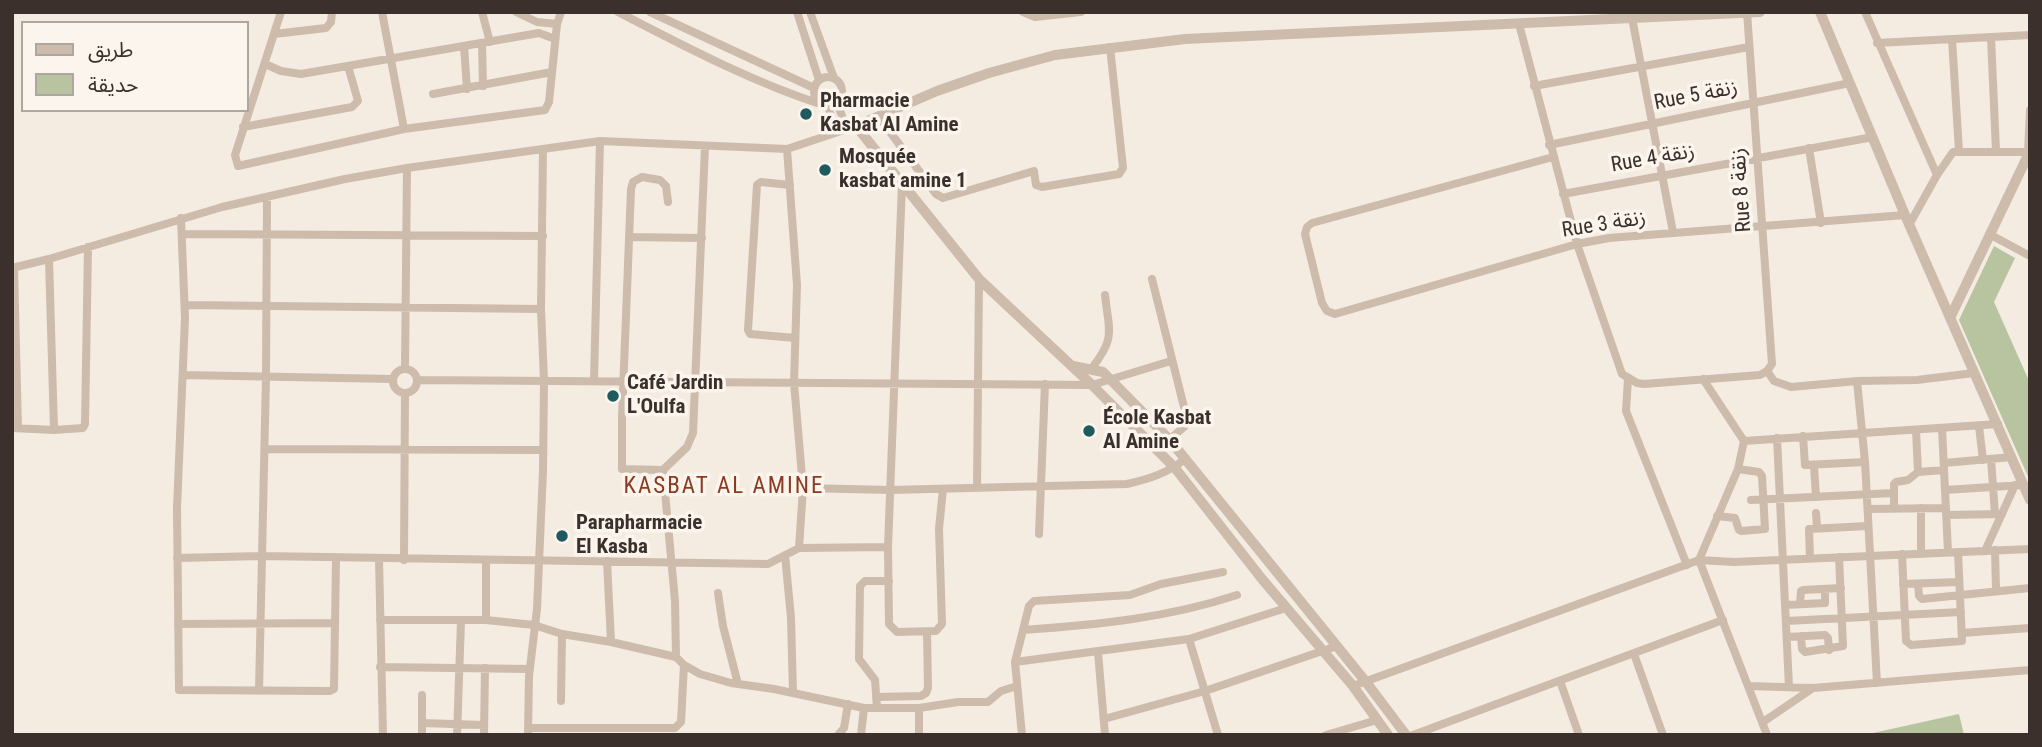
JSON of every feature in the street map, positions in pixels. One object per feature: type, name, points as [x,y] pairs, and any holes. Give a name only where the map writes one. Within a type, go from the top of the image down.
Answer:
[{"type":"street","points":[[281,12],[234,155],[238,166],[404,129],[545,110],[549,102],[555,39],[561,12]]},
{"type":"street","points":[[274,34],[326,28],[331,22],[332,12]]},
{"type":"street","points":[[382,12],[404,129]]},
{"type":"street","points":[[482,12],[486,43],[483,86]]},
{"type":"street","points":[[516,12],[537,22],[557,24]]},
{"type":"street","points":[[618,12],[694,51],[799,97],[825,105],[837,103],[841,99],[842,89],[834,78],[810,12]]},
{"type":"street","points":[[650,12],[814,88]]},
{"type":"street","points":[[797,12],[819,80]]},
{"type":"street","points":[[1023,12],[1035,17],[1081,12]]},
{"type":"street","points":[[1516,12],[1577,244],[1622,374],[1628,379],[1644,384],[1760,375],[1770,368],[1774,382],[1791,387],[1857,381],[1917,380],[1974,373]]},
{"type":"street","points":[[88,247],[85,424],[83,428],[54,430],[15,428],[13,268],[181,218],[345,179],[600,141],[787,149],[879,117],[937,91],[989,73],[1055,55],[1110,47],[1185,39],[1760,12]]},
{"type":"street","points":[[1820,12],[1907,220],[2012,457],[2019,485],[2030,500]]},
{"type":"street","points":[[1865,12],[1937,175]]},
{"type":"street","name":"Rue 8 زنقة","points":[[1747,13],[1763,226],[1770,368]]},
{"type":"street","points":[[1632,18],[1673,232]]},
{"type":"street","points":[[265,64],[281,71],[301,74],[539,33],[555,39]]},
{"type":"street","points":[[1877,43],[2030,35]]},
{"type":"street","points":[[1991,37],[1996,151]]},
{"type":"street","points":[[1952,39],[1959,151]]},
{"type":"street","points":[[464,46],[467,89]]},
{"type":"street","points":[[879,117],[936,194],[943,198],[1034,171],[1036,185],[1042,187],[1119,174],[1123,169],[1110,47]]},
{"type":"street","points":[[1534,86],[1749,47]]},
{"type":"street","points":[[243,127],[352,107],[359,101],[348,66]]},
{"type":"street","points":[[433,94],[552,72]]},
{"type":"street","points":[[834,78],[819,80],[814,88],[815,98],[825,105],[836,131]]},
{"type":"street","name":"Rue 5 زنقة","points":[[1549,145],[1850,83]]},
{"type":"street","points":[[837,103],[852,127],[902,180],[946,240],[979,279],[1073,366],[1174,468],[1286,608],[1325,651],[1388,735]]},
{"type":"street","points":[[1950,318],[2029,152],[2030,110]]},
{"type":"street","name":"Rue 4 زنقة","points":[[1563,194],[1873,138]]},
{"type":"street","points":[[594,381],[600,141]]},
{"type":"street","points":[[668,202],[666,186],[660,180],[642,177],[636,179],[631,189],[622,469],[663,470],[690,441],[696,382],[705,146]]},
{"type":"street","points":[[1809,148],[1821,223]]},
{"type":"street","points":[[544,149],[541,309],[543,450],[537,609],[530,669],[528,731],[675,728],[679,726],[684,665]]},
{"type":"street","points":[[787,149],[797,285],[794,383],[803,488],[799,548]]},
{"type":"street","points":[[1907,220],[1950,154],[1959,151],[2029,152]]},
{"type":"street","name":"Rue 3 زنقة","points":[[1553,158],[1312,223],[1305,233],[1322,303],[1327,311],[1335,314],[1577,244],[1673,232],[1907,220]]},
{"type":"street","points":[[405,368],[407,168]]},
{"type":"street","points":[[902,180],[888,547],[889,624],[897,632],[936,631],[942,624],[939,529],[943,489]]},
{"type":"street","points":[[790,185],[761,182],[757,185],[748,330],[750,334],[795,338]]},
{"type":"street","points":[[259,691],[267,198]]},
{"type":"street","points":[[181,218],[185,305],[179,414],[179,690],[334,689],[336,559]]},
{"type":"street","points":[[182,234],[543,236]]},
{"type":"street","points":[[1989,234],[2030,257]]},
{"type":"street","points":[[629,237],[702,238]]},
{"type":"street","points":[[49,259],[54,430]]},
{"type":"street","points":[[976,488],[979,279]]},
{"type":"street","points":[[1152,279],[1187,419],[1184,427],[1157,450]]},
{"type":"street","points":[[1092,368],[1106,350],[1110,339],[1105,295]]},
{"type":"street","points":[[185,305],[541,309]]},
{"type":"street","points":[[417,380],[1092,385],[1171,361]]},
{"type":"street","points":[[1073,366],[1103,372],[1169,439],[1406,735]]},
{"type":"street","points":[[405,368],[415,373],[417,380],[416,388],[405,393],[394,388],[393,379],[395,373],[405,368]]},
{"type":"street","points":[[183,375],[393,379]]},
{"type":"street","points":[[1628,379],[1626,411],[1687,565]]},
{"type":"street","points":[[1703,379],[1744,441],[1738,469],[1699,560],[1767,735]]},
{"type":"street","points":[[1857,381],[1865,462],[1877,683]]},
{"type":"street","points":[[1039,534],[1045,384]]},
{"type":"street","points":[[404,560],[405,393]]},
{"type":"street","points":[[1744,441],[1998,425]]},
{"type":"street","points":[[1979,426],[1998,514]]},
{"type":"street","points":[[1942,428],[1948,552]]},
{"type":"street","points":[[1916,430],[1918,472]]},
{"type":"street","points":[[1803,436],[1803,464],[1814,466],[1865,462]]},
{"type":"street","points":[[1777,438],[1789,687]]},
{"type":"street","points":[[265,449],[543,450]]},
{"type":"street","points":[[1894,508],[1893,486],[1918,472],[2012,457]]},
{"type":"street","points":[[803,488],[891,490],[1128,484],[1151,479],[1174,468],[1185,459]]},
{"type":"street","points":[[1814,466],[1816,497]]},
{"type":"street","points":[[1717,516],[1735,518],[1741,531],[1764,530],[1761,474],[1738,469]]},
{"type":"street","points":[[663,470],[672,562],[676,657]]},
{"type":"street","points":[[1945,490],[2019,485]]},
{"type":"street","points":[[1984,551],[1998,514],[2019,485]]},
{"type":"street","points":[[1751,500],[1893,493]]},
{"type":"street","points":[[1867,509],[1921,508],[1998,514]]},
{"type":"street","points":[[1921,508],[1922,554]]},
{"type":"street","points":[[1816,513],[1817,527]]},
{"type":"street","points":[[1810,559],[1807,531],[1817,527],[1868,526]]},
{"type":"street","points":[[177,558],[262,556],[768,564],[799,548],[888,547]]},
{"type":"street","points":[[1353,686],[1699,560],[1734,562],[2030,549]]},
{"type":"street","points":[[1995,550],[1996,590]]},
{"type":"street","points":[[1902,555],[1906,641],[1910,644],[1960,642],[1962,633],[1958,552]]},
{"type":"street","points":[[785,555],[793,693]]},
{"type":"street","points":[[1801,636],[1802,649],[1805,652],[1840,648],[1844,643],[1839,557]]},
{"type":"street","points":[[379,559],[383,735]]},
{"type":"street","points":[[486,560],[486,620]]},
{"type":"street","points":[[607,561],[611,642]]},
{"type":"street","points":[[1022,735],[1015,662],[1029,606],[1039,599],[1130,595],[1161,584],[1223,572]]},
{"type":"street","points":[[877,708],[875,680],[859,659],[860,586],[865,581],[889,581]]},
{"type":"street","points":[[1903,584],[1959,582]]},
{"type":"street","points":[[1918,584],[1921,598],[2030,588]]},
{"type":"street","points":[[1800,604],[1801,591],[1841,588]]},
{"type":"street","points":[[1785,605],[1825,603],[1825,589]]},
{"type":"street","points":[[718,593],[723,626],[738,684]]},
{"type":"street","points":[[1023,630],[1131,619],[1237,595]]},
{"type":"street","points":[[1940,596],[1942,613]]},
{"type":"street","points":[[1015,662],[1189,639],[1286,608]]},
{"type":"street","points":[[1786,621],[1961,612]]},
{"type":"street","points":[[380,620],[486,620],[534,625],[562,634],[676,657],[684,665],[701,674],[738,684],[864,708],[919,708],[958,702],[988,702],[1001,691],[1017,686]]},
{"type":"street","points":[[1413,735],[1723,620]]},
{"type":"street","points":[[457,730],[461,621]]},
{"type":"street","points":[[178,624],[335,623]]},
{"type":"street","points":[[1962,633],[2030,628]]},
{"type":"street","points":[[876,697],[921,696],[926,693],[927,632]]},
{"type":"street","points":[[561,701],[562,634]]},
{"type":"street","points":[[1787,637],[1827,635],[1829,650]]},
{"type":"street","points":[[1189,639],[1217,735]]},
{"type":"street","points":[[1104,719],[1205,691],[1337,646]]},
{"type":"street","points":[[1098,652],[1105,735]]},
{"type":"street","points":[[1634,654],[1663,735]]},
{"type":"street","points":[[380,667],[530,669]]},
{"type":"street","points":[[422,723],[457,730],[484,730],[485,668]]},
{"type":"street","points":[[1749,685],[1813,688],[2030,670]]},
{"type":"street","points":[[1560,681],[1579,735]]},
{"type":"street","points":[[1763,722],[1813,688]]},
{"type":"street","points":[[422,695],[422,735]]},
{"type":"street","points":[[838,735],[844,728],[848,704]]},
{"type":"street","points":[[860,735],[864,708]]},
{"type":"street","points":[[919,708],[919,735]]},
{"type":"street","points":[[1326,735],[1377,720]]},
{"type":"green space","points":[[1994,246],[2015,258],[1994,302],[2030,383],[2030,481],[1959,320]]},
{"type":"green space","points":[[1959,714],[1964,735],[1864,735]]},
{"type":"place","name":"Pharmacie Kasbat Al Amine","points":[[806,114]]},
{"type":"place","name":"Mosquée kasbat amine 1","points":[[825,170]]},
{"type":"place","name":"Café Jardin L'Oulfa","points":[[613,396]]},
{"type":"place","name":"École Kasbat Al Amine","points":[[1089,431]]},
{"type":"place","name":"Parapharmacie El Kasba","points":[[562,536]]},
{"type":"district","name":"KASBAT AL AMINE","points":[[724,487]]}]
